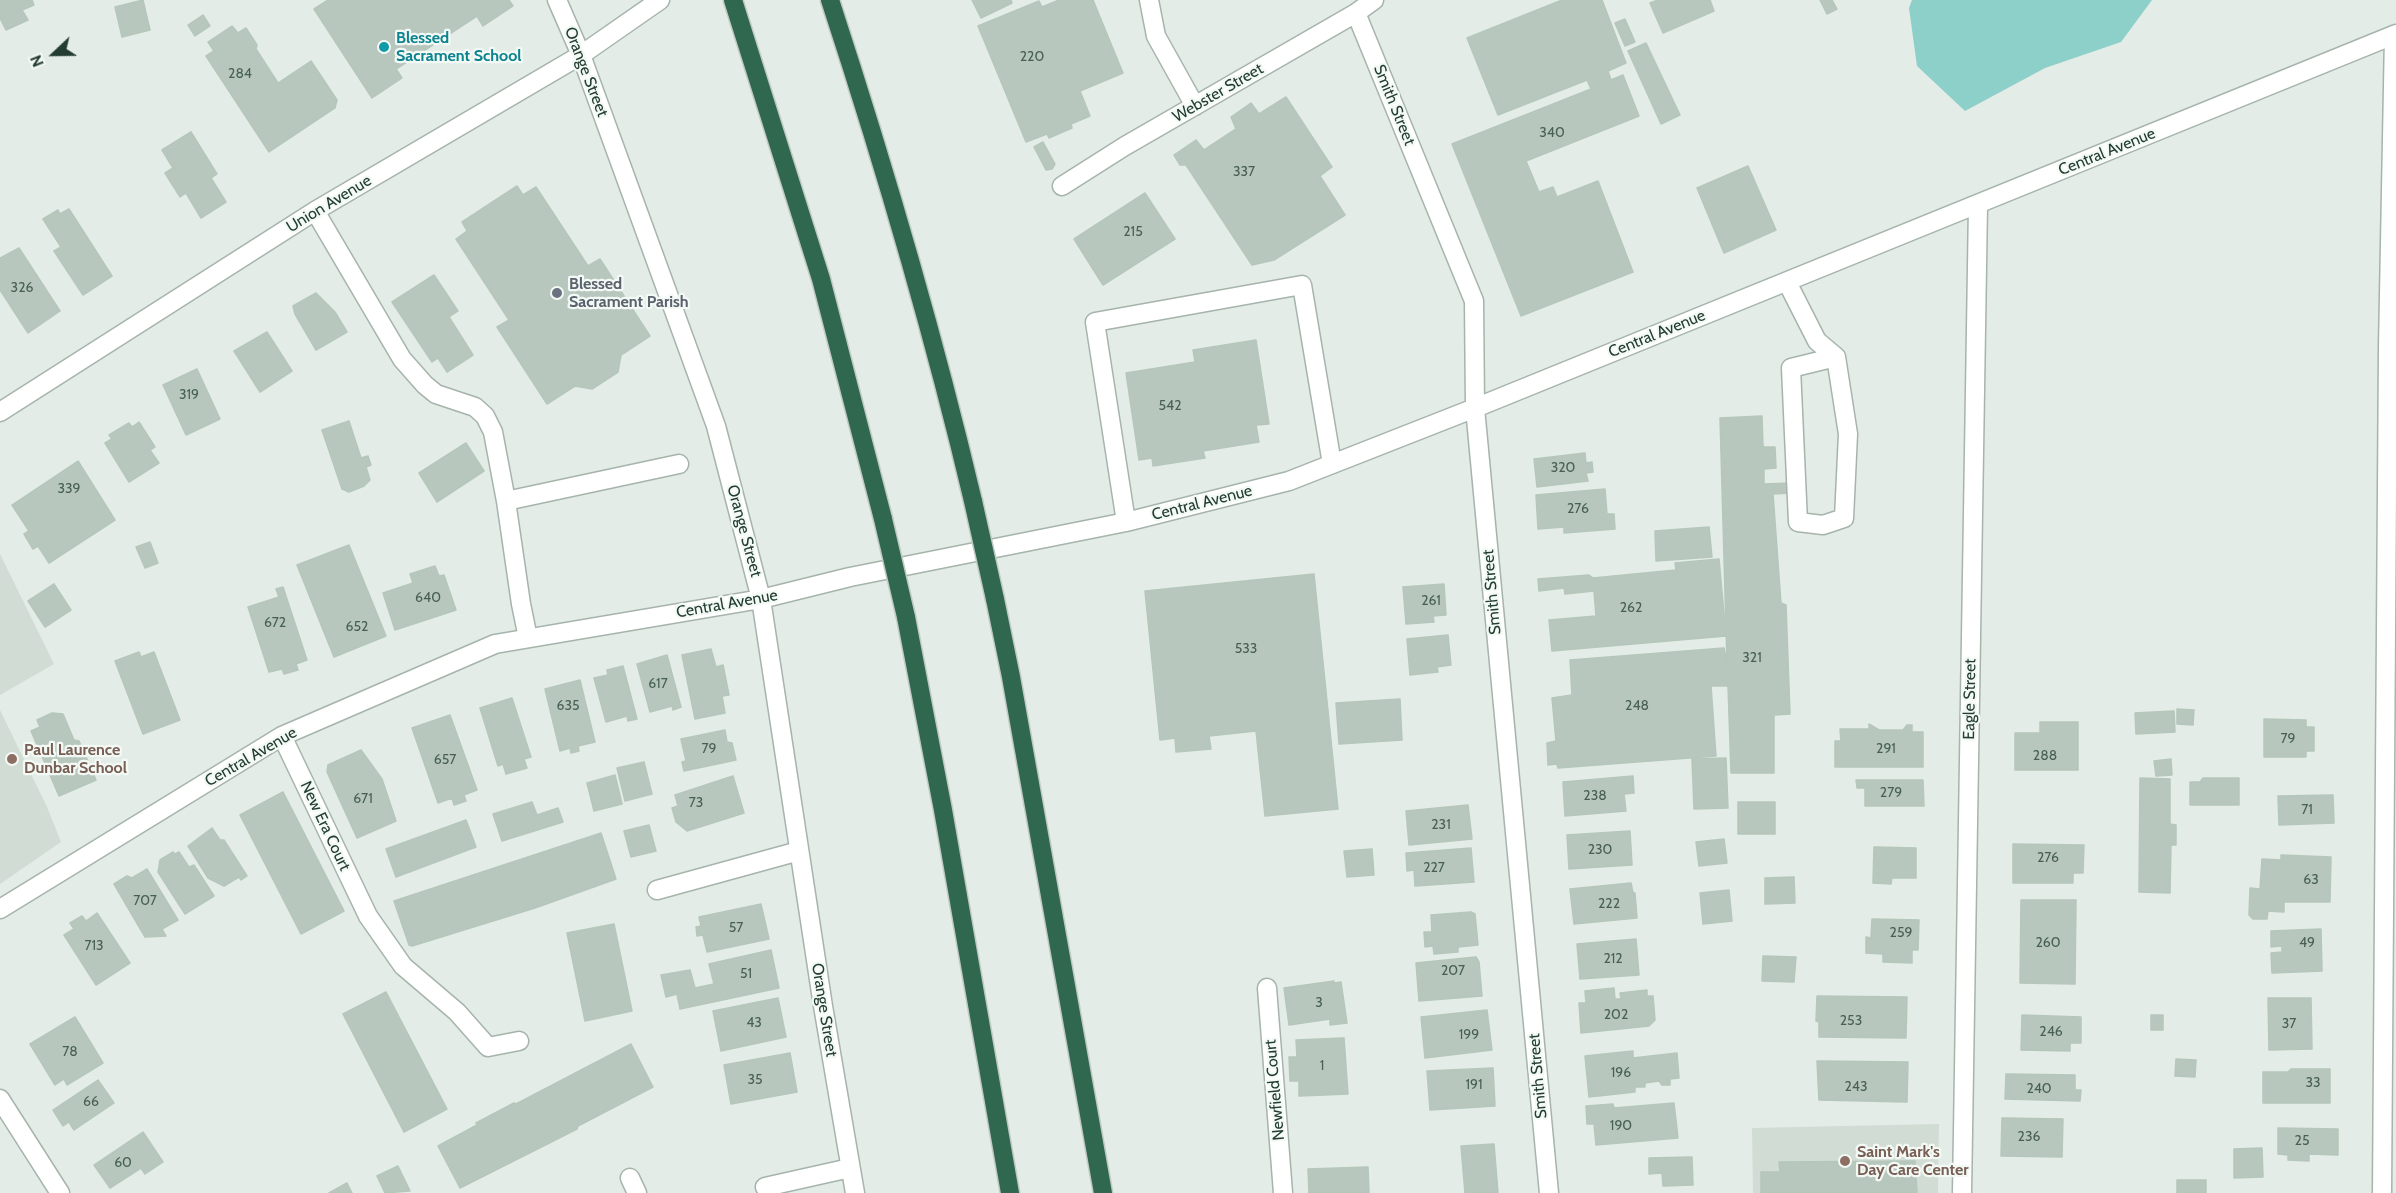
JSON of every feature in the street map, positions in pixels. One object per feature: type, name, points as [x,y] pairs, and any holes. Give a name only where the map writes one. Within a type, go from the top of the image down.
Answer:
[{"type":"highway","points":[[831,0],[907,246],[937,353],[973,501],[1013,688],[1103,1193]]},
{"type":"highway","points":[[734,1],[821,279],[906,617],[943,810],[1010,1193]]},
{"type":"street","name":"Orange Street","points":[[557,0],[581,55],[716,426],[761,599],[799,851],[855,1193]]},
{"type":"street","name":"Union Avenue","points":[[0,412],[315,211],[581,55],[660,0]]},
{"type":"street","points":[[1149,0],[1156,36],[1194,106]]},
{"type":"street","name":"Webster Street","points":[[1062,186],[1125,146],[1356,13],[1374,0]]},
{"type":"street","name":"Smith Street","points":[[1356,13],[1474,301],[1475,408],[1549,1193]]},
{"type":"street","points":[[2382,1193],[2395,34]]},
{"type":"street","name":"Central Avenue","points":[[0,909],[282,736],[495,644],[761,599],[850,577],[1126,522],[1289,481],[1978,205],[2395,34]]},
{"type":"street","name":"Eagle Street","points":[[1962,1193],[1978,205]]},
{"type":"street","points":[[315,211],[402,359],[436,394],[475,406],[485,416],[493,432],[528,638]]},
{"type":"street","points":[[1787,282],[1816,341],[1836,357],[1848,434],[1844,518],[1823,525],[1798,522],[1791,368],[1836,357]]},
{"type":"street","points":[[1126,522],[1095,322],[1302,285],[1332,464]]},
{"type":"street","points":[[506,501],[679,464]]},
{"type":"street","name":"New Era Court","points":[[282,736],[368,916],[403,966],[457,1012],[488,1047],[519,1041]]},
{"type":"street","points":[[657,890],[799,851]]},
{"type":"street","name":"Newfield Court","points":[[1267,988],[1283,1193]]},
{"type":"street","points":[[0,1099],[60,1193]]},
{"type":"street","points":[[765,1187],[850,1168]]},
{"type":"shaded area","points":[[0,554],[54,664],[0,695]]},
{"type":"shaded area","name":"Paul Laurence Dunbar School","points":[[0,710],[47,807],[61,842],[0,884]]},
{"type":"shaded area","name":"Saint Mark's Day Care Center","points":[[1939,1124],[1938,1193],[1753,1193],[1752,1128]]},
{"type":"water","points":[[1912,0],[2152,0],[2121,42],[2045,68],[1965,111],[1917,66],[1909,8]]},
{"type":"building","points":[[0,0],[32,0],[34,5],[22,10],[28,20],[6,30],[0,18]]},
{"type":"building","points":[[143,0],[150,30],[122,37],[115,7]]},
{"type":"building","name":"Blessed Sacrament School","points":[[328,0],[509,0],[513,6],[483,26],[477,16],[396,69],[402,78],[372,98],[314,9]]},
{"type":"building","points":[[972,0],[1011,0],[1012,3],[981,18]]},
{"type":"building","points":[[1059,0],[1093,0],[1123,73],[1080,91],[1090,116],[1071,124],[1072,128],[1049,138],[1047,134],[1026,142],[978,26],[1039,1],[1042,7]]},
{"type":"building","points":[[1562,0],[1602,0],[1626,63],[1608,71],[1611,80],[1623,75],[1639,116],[1526,161],[1539,192],[1553,187],[1557,197],[1598,181],[1633,272],[1521,316],[1452,144],[1591,89],[1587,80],[1498,115],[1467,38]]},
{"type":"building","points":[[1658,0],[1710,0],[1714,11],[1663,33],[1650,3]]},
{"type":"building","points":[[1820,0],[1832,0],[1837,9],[1827,14]]},
{"type":"building","points":[[203,15],[210,26],[195,36],[188,25]]},
{"type":"building","points":[[1625,19],[1635,42],[1625,46],[1615,23]]},
{"type":"building","points":[[232,26],[238,33],[246,28],[257,45],[256,49],[278,83],[311,61],[337,100],[335,108],[269,152],[206,56],[214,51],[208,42]]},
{"type":"building","points":[[1646,43],[1680,115],[1661,124],[1628,51]]},
{"type":"building","points":[[1286,97],[1332,167],[1320,176],[1345,215],[1274,260],[1252,265],[1186,165],[1180,165],[1174,155],[1196,140],[1204,150],[1236,129],[1231,117],[1251,103],[1259,114]]},
{"type":"building","points":[[191,132],[217,174],[211,178],[226,202],[201,218],[186,193],[180,197],[165,173],[173,168],[162,150]]},
{"type":"building","points":[[1043,142],[1055,164],[1052,169],[1046,170],[1034,147]]},
{"type":"building","points":[[1748,166],[1776,230],[1724,253],[1697,188]]},
{"type":"building","name":"Blessed Sacrament Parish","points":[[517,186],[523,195],[536,187],[588,266],[600,259],[650,336],[621,355],[618,372],[592,389],[575,386],[547,404],[497,327],[509,320],[456,239],[467,231],[462,222]]},
{"type":"building","points":[[1145,193],[1175,239],[1103,285],[1074,239]]},
{"type":"building","points":[[69,209],[112,276],[83,295],[54,251],[61,247],[43,219],[58,210],[60,214]]},
{"type":"building","points":[[19,248],[60,311],[28,333],[0,290],[0,258]]},
{"type":"building","points":[[434,275],[458,311],[449,317],[473,355],[447,372],[438,358],[432,362],[392,302]]},
{"type":"building","points":[[316,293],[335,312],[347,332],[316,350],[295,314],[293,306]]},
{"type":"building","points":[[267,332],[292,371],[260,392],[234,351]]},
{"type":"building","points":[[1256,340],[1269,424],[1256,425],[1259,442],[1203,451],[1205,458],[1153,466],[1152,458],[1139,460],[1126,373],[1195,362],[1193,350]]},
{"type":"building","points":[[197,369],[220,419],[186,435],[163,385]]},
{"type":"building","points":[[1762,416],[1763,447],[1775,447],[1776,468],[1764,469],[1764,484],[1791,483],[1791,493],[1773,494],[1781,603],[1786,605],[1790,714],[1774,715],[1774,773],[1731,773],[1728,686],[1711,686],[1716,756],[1558,768],[1557,764],[1548,765],[1547,743],[1556,741],[1552,698],[1572,695],[1570,660],[1724,648],[1727,662],[1720,418]]},
{"type":"building","points":[[349,421],[361,458],[368,456],[371,465],[366,467],[370,480],[364,486],[349,492],[342,489],[322,430]]},
{"type":"building","points":[[139,422],[155,447],[150,450],[159,463],[129,482],[105,443],[112,439],[109,435],[129,423],[132,427]]},
{"type":"building","points":[[466,443],[484,471],[437,502],[419,473]]},
{"type":"building","points":[[1585,453],[1586,463],[1592,462],[1593,472],[1586,473],[1588,481],[1537,487],[1534,459]]},
{"type":"building","points":[[78,461],[115,520],[49,563],[38,546],[33,549],[24,534],[29,531],[12,505]]},
{"type":"building","points":[[1605,489],[1607,514],[1614,514],[1615,529],[1564,533],[1564,527],[1538,529],[1536,495]]},
{"type":"building","points":[[1709,527],[1712,557],[1656,561],[1655,531]]},
{"type":"building","points":[[150,542],[158,563],[145,568],[136,547]]},
{"type":"building","points":[[349,545],[386,636],[334,657],[297,565]]},
{"type":"building","points":[[1719,559],[1726,636],[1552,651],[1549,620],[1596,616],[1594,591],[1565,594],[1564,588],[1539,591],[1538,579],[1589,575],[1593,578],[1676,570],[1675,563]]},
{"type":"building","points":[[435,566],[439,576],[444,575],[456,610],[395,630],[383,593],[413,583],[410,574]]},
{"type":"building","points":[[1314,574],[1338,809],[1265,816],[1256,731],[1209,736],[1211,749],[1176,752],[1175,738],[1160,740],[1145,591]]},
{"type":"building","points":[[54,584],[71,610],[45,627],[28,601]]},
{"type":"building","points":[[1444,584],[1446,615],[1433,616],[1434,622],[1406,624],[1403,587]]},
{"type":"building","points":[[283,587],[307,660],[296,664],[298,670],[284,674],[282,669],[269,672],[248,607],[279,597],[276,589]]},
{"type":"building","points":[[1448,635],[1451,665],[1437,667],[1438,672],[1410,675],[1407,639]]},
{"type":"building","points":[[711,649],[716,667],[723,665],[729,695],[722,696],[725,713],[695,719],[682,655]]},
{"type":"building","points":[[139,652],[141,657],[154,652],[180,720],[143,734],[115,661]]},
{"type":"building","points":[[667,655],[681,707],[673,710],[672,706],[650,712],[637,664]]},
{"type":"building","points":[[623,666],[637,719],[628,721],[627,716],[606,722],[594,678],[608,675],[607,670]]},
{"type":"building","points":[[580,680],[595,742],[578,746],[579,751],[571,753],[570,748],[560,751],[545,689]]},
{"type":"building","points":[[512,698],[531,757],[524,759],[527,768],[506,774],[503,764],[498,766],[480,708]]},
{"type":"building","points":[[1400,699],[1402,740],[1339,744],[1336,703]]},
{"type":"building","points":[[2177,709],[2194,710],[2193,725],[2177,724]]},
{"type":"building","points":[[2174,711],[2175,732],[2136,734],[2135,713]]},
{"type":"building","points":[[52,713],[63,714],[74,740],[79,741],[96,780],[59,796],[31,731],[40,727],[37,720]]},
{"type":"building","points":[[450,715],[477,790],[464,795],[466,801],[454,805],[452,798],[438,803],[412,728]]},
{"type":"building","points":[[2264,719],[2306,720],[2306,727],[2314,727],[2314,751],[2306,751],[2306,757],[2264,757]]},
{"type":"building","points":[[2040,722],[2078,722],[2078,770],[2015,770],[2015,733],[2040,733]]},
{"type":"building","points":[[1869,724],[1879,730],[1903,730],[1907,725],[1912,725],[1912,732],[1923,732],[1923,767],[1835,767],[1835,741],[1841,741],[1840,729],[1869,729]]},
{"type":"building","points":[[725,730],[727,742],[732,743],[736,760],[684,771],[682,762],[686,761],[681,739]]},
{"type":"building","points":[[361,750],[382,779],[396,821],[357,838],[327,772],[328,765]]},
{"type":"building","points":[[1726,758],[1728,808],[1694,809],[1692,759]]},
{"type":"building","points":[[2171,759],[2172,775],[2156,776],[2154,761]]},
{"type":"building","points":[[644,762],[652,794],[625,801],[617,768]]},
{"type":"building","points":[[615,775],[622,804],[594,811],[587,783]]},
{"type":"building","points":[[733,776],[744,813],[687,831],[676,822],[672,808],[678,806],[675,795]]},
{"type":"building","points":[[1633,776],[1634,793],[1624,794],[1626,811],[1565,816],[1563,782]]},
{"type":"building","points":[[2140,778],[2170,779],[2170,824],[2176,825],[2176,845],[2171,845],[2170,893],[2139,892]]},
{"type":"building","points":[[2203,778],[2239,778],[2239,805],[2190,805],[2190,782],[2200,782]]},
{"type":"building","points":[[1856,780],[1923,780],[1924,806],[1865,806],[1865,788],[1857,788]]},
{"type":"building","points":[[283,792],[344,911],[301,934],[240,815]]},
{"type":"building","points":[[2333,795],[2334,823],[2279,825],[2278,796]]},
{"type":"building","points":[[532,802],[537,815],[558,808],[563,822],[502,841],[493,814]]},
{"type":"building","points":[[1738,802],[1775,802],[1775,834],[1738,834]]},
{"type":"building","points":[[1468,805],[1472,839],[1409,845],[1406,811]]},
{"type":"building","points":[[466,820],[476,847],[396,877],[386,849]]},
{"type":"building","points":[[649,825],[656,851],[631,857],[624,831]]},
{"type":"building","points":[[212,828],[220,840],[224,840],[247,876],[241,880],[239,877],[224,886],[208,878],[188,846]]},
{"type":"building","points":[[1630,831],[1632,865],[1569,869],[1567,835]]},
{"type":"building","points":[[601,833],[616,879],[535,908],[412,946],[409,945],[394,901]]},
{"type":"building","points":[[1724,839],[1727,863],[1699,866],[1696,842]]},
{"type":"building","points":[[2013,844],[2084,845],[2083,873],[2073,873],[2073,883],[2013,883]]},
{"type":"building","points":[[1874,847],[1916,848],[1916,878],[1892,878],[1891,884],[1873,883]]},
{"type":"building","points":[[1471,848],[1474,882],[1415,886],[1414,870],[1407,871],[1406,853]]},
{"type":"building","points":[[1372,849],[1374,875],[1347,877],[1344,851]]},
{"type":"building","points":[[173,852],[175,854],[179,852],[189,867],[194,865],[214,896],[185,914],[158,872],[160,860]]},
{"type":"building","points":[[2281,855],[2331,857],[2330,902],[2284,902],[2284,912],[2268,911],[2267,919],[2253,919],[2249,915],[2250,888],[2260,889],[2262,859],[2281,860]]},
{"type":"building","points":[[147,869],[178,920],[162,929],[166,936],[145,937],[114,884],[127,876],[132,878]]},
{"type":"building","points":[[1794,877],[1795,903],[1765,904],[1765,878]]},
{"type":"building","points":[[1631,883],[1633,893],[1635,893],[1637,918],[1574,924],[1570,889]]},
{"type":"building","points":[[1729,890],[1732,921],[1703,924],[1700,893]]},
{"type":"building","points":[[2021,900],[2076,900],[2075,984],[2020,983]]},
{"type":"building","points":[[761,904],[769,939],[707,952],[703,935],[697,936],[696,927],[701,926],[699,917]]},
{"type":"building","points":[[1471,912],[1475,914],[1478,945],[1458,947],[1458,952],[1434,954],[1433,946],[1425,947],[1424,932],[1432,932],[1431,915]]},
{"type":"building","points":[[97,913],[130,963],[96,985],[64,935],[74,929],[70,923],[82,916],[86,921]]},
{"type":"building","points":[[1872,919],[1919,920],[1918,950],[1912,950],[1912,963],[1883,962],[1883,954],[1866,953],[1866,937],[1871,938]]},
{"type":"building","points":[[614,924],[632,1011],[585,1021],[567,933]]},
{"type":"building","points":[[2321,929],[2322,971],[2272,973],[2271,953],[2282,952],[2282,946],[2271,947],[2271,931]]},
{"type":"building","points":[[1636,939],[1639,975],[1580,979],[1577,944]]},
{"type":"building","points":[[771,950],[779,988],[680,1009],[677,994],[666,997],[661,975],[690,970],[695,988],[714,984],[709,964]]},
{"type":"building","points":[[1763,956],[1796,957],[1794,982],[1762,981]]},
{"type":"building","points":[[1476,957],[1479,962],[1482,996],[1419,1001],[1416,963]]},
{"type":"building","points":[[1334,981],[1334,983],[1341,982],[1347,1023],[1330,1025],[1330,1019],[1289,1025],[1284,988]]},
{"type":"building","points":[[1614,988],[1615,999],[1621,999],[1620,993],[1647,990],[1647,996],[1653,996],[1655,1020],[1649,1026],[1581,1033],[1579,1003],[1586,1003],[1585,991]]},
{"type":"building","points":[[386,992],[447,1109],[404,1132],[343,1014]]},
{"type":"building","points":[[1817,996],[1907,997],[1906,1038],[1819,1037],[1819,1022],[1816,1021]]},
{"type":"building","points":[[778,998],[786,1037],[721,1051],[713,1011]]},
{"type":"building","points":[[2268,998],[2311,998],[2312,1049],[2269,1050]]},
{"type":"building","points":[[1487,1010],[1492,1050],[1425,1058],[1421,1017]]},
{"type":"building","points":[[2022,1015],[2081,1017],[2081,1043],[2070,1043],[2070,1051],[2021,1050]]},
{"type":"building","points":[[2151,1015],[2163,1015],[2163,1030],[2151,1030]]},
{"type":"building","points":[[75,1017],[103,1063],[67,1085],[64,1079],[55,1085],[30,1044]]},
{"type":"building","points":[[1344,1038],[1348,1094],[1299,1096],[1299,1081],[1290,1081],[1289,1057],[1297,1057],[1296,1040]]},
{"type":"building","points":[[631,1044],[653,1087],[578,1126],[577,1129],[460,1188],[438,1146],[477,1125],[476,1123]]},
{"type":"building","points":[[1633,1051],[1633,1058],[1677,1053],[1679,1078],[1670,1079],[1670,1085],[1662,1085],[1659,1081],[1645,1083],[1645,1087],[1635,1087],[1635,1092],[1589,1097],[1585,1056]]},
{"type":"building","points":[[790,1053],[797,1092],[731,1104],[724,1065]]},
{"type":"building","points":[[2176,1059],[2196,1060],[2195,1077],[2175,1076]]},
{"type":"building","points":[[1817,1061],[1908,1062],[1907,1102],[1819,1100]]},
{"type":"building","points":[[1493,1068],[1495,1106],[1430,1110],[1427,1071]]},
{"type":"building","points":[[2291,1069],[2330,1069],[2330,1103],[2263,1103],[2263,1072],[2288,1072]]},
{"type":"building","points":[[2006,1074],[2075,1075],[2075,1090],[2081,1090],[2080,1101],[2005,1099]]},
{"type":"building","points":[[98,1080],[114,1103],[74,1130],[69,1122],[63,1126],[53,1110]]},
{"type":"building","points":[[1674,1103],[1678,1138],[1596,1145],[1594,1124],[1587,1124],[1586,1106],[1613,1104],[1614,1108]]},
{"type":"building","points":[[2002,1118],[2063,1119],[2062,1157],[2001,1156]]},
{"type":"building","points":[[2278,1128],[2338,1129],[2338,1155],[2309,1154],[2309,1161],[2288,1160],[2288,1155],[2278,1154]]},
{"type":"building","points":[[143,1132],[163,1162],[145,1174],[141,1168],[110,1188],[94,1165]]},
{"type":"building","points":[[1494,1144],[1498,1193],[1465,1193],[1461,1146]]},
{"type":"building","points":[[2262,1148],[2263,1177],[2234,1178],[2234,1149]]},
{"type":"building","points":[[1692,1157],[1693,1185],[1663,1186],[1662,1173],[1649,1174],[1649,1158]]},
{"type":"building","points":[[1915,1161],[1917,1193],[1761,1193],[1761,1172],[1780,1172],[1779,1162]]},
{"type":"building","points":[[398,1166],[410,1191],[385,1193],[377,1176]]},
{"type":"building","points":[[1368,1167],[1369,1193],[1309,1193],[1308,1169]]},
{"type":"building","points":[[2177,1180],[2206,1180],[2206,1193],[2177,1193]]},
{"type":"building","points":[[347,1183],[352,1193],[329,1193]]},
{"type":"place","name":"Blessed Sacrament School","points":[[384,47]]},
{"type":"place","name":"Blessed Sacrament Parish","points":[[557,293]]},
{"type":"place","name":"Paul Laurence Dunbar School","points":[[12,759]]},
{"type":"place","name":"Saint Mark's Day Care Center","points":[[1845,1161]]}]
